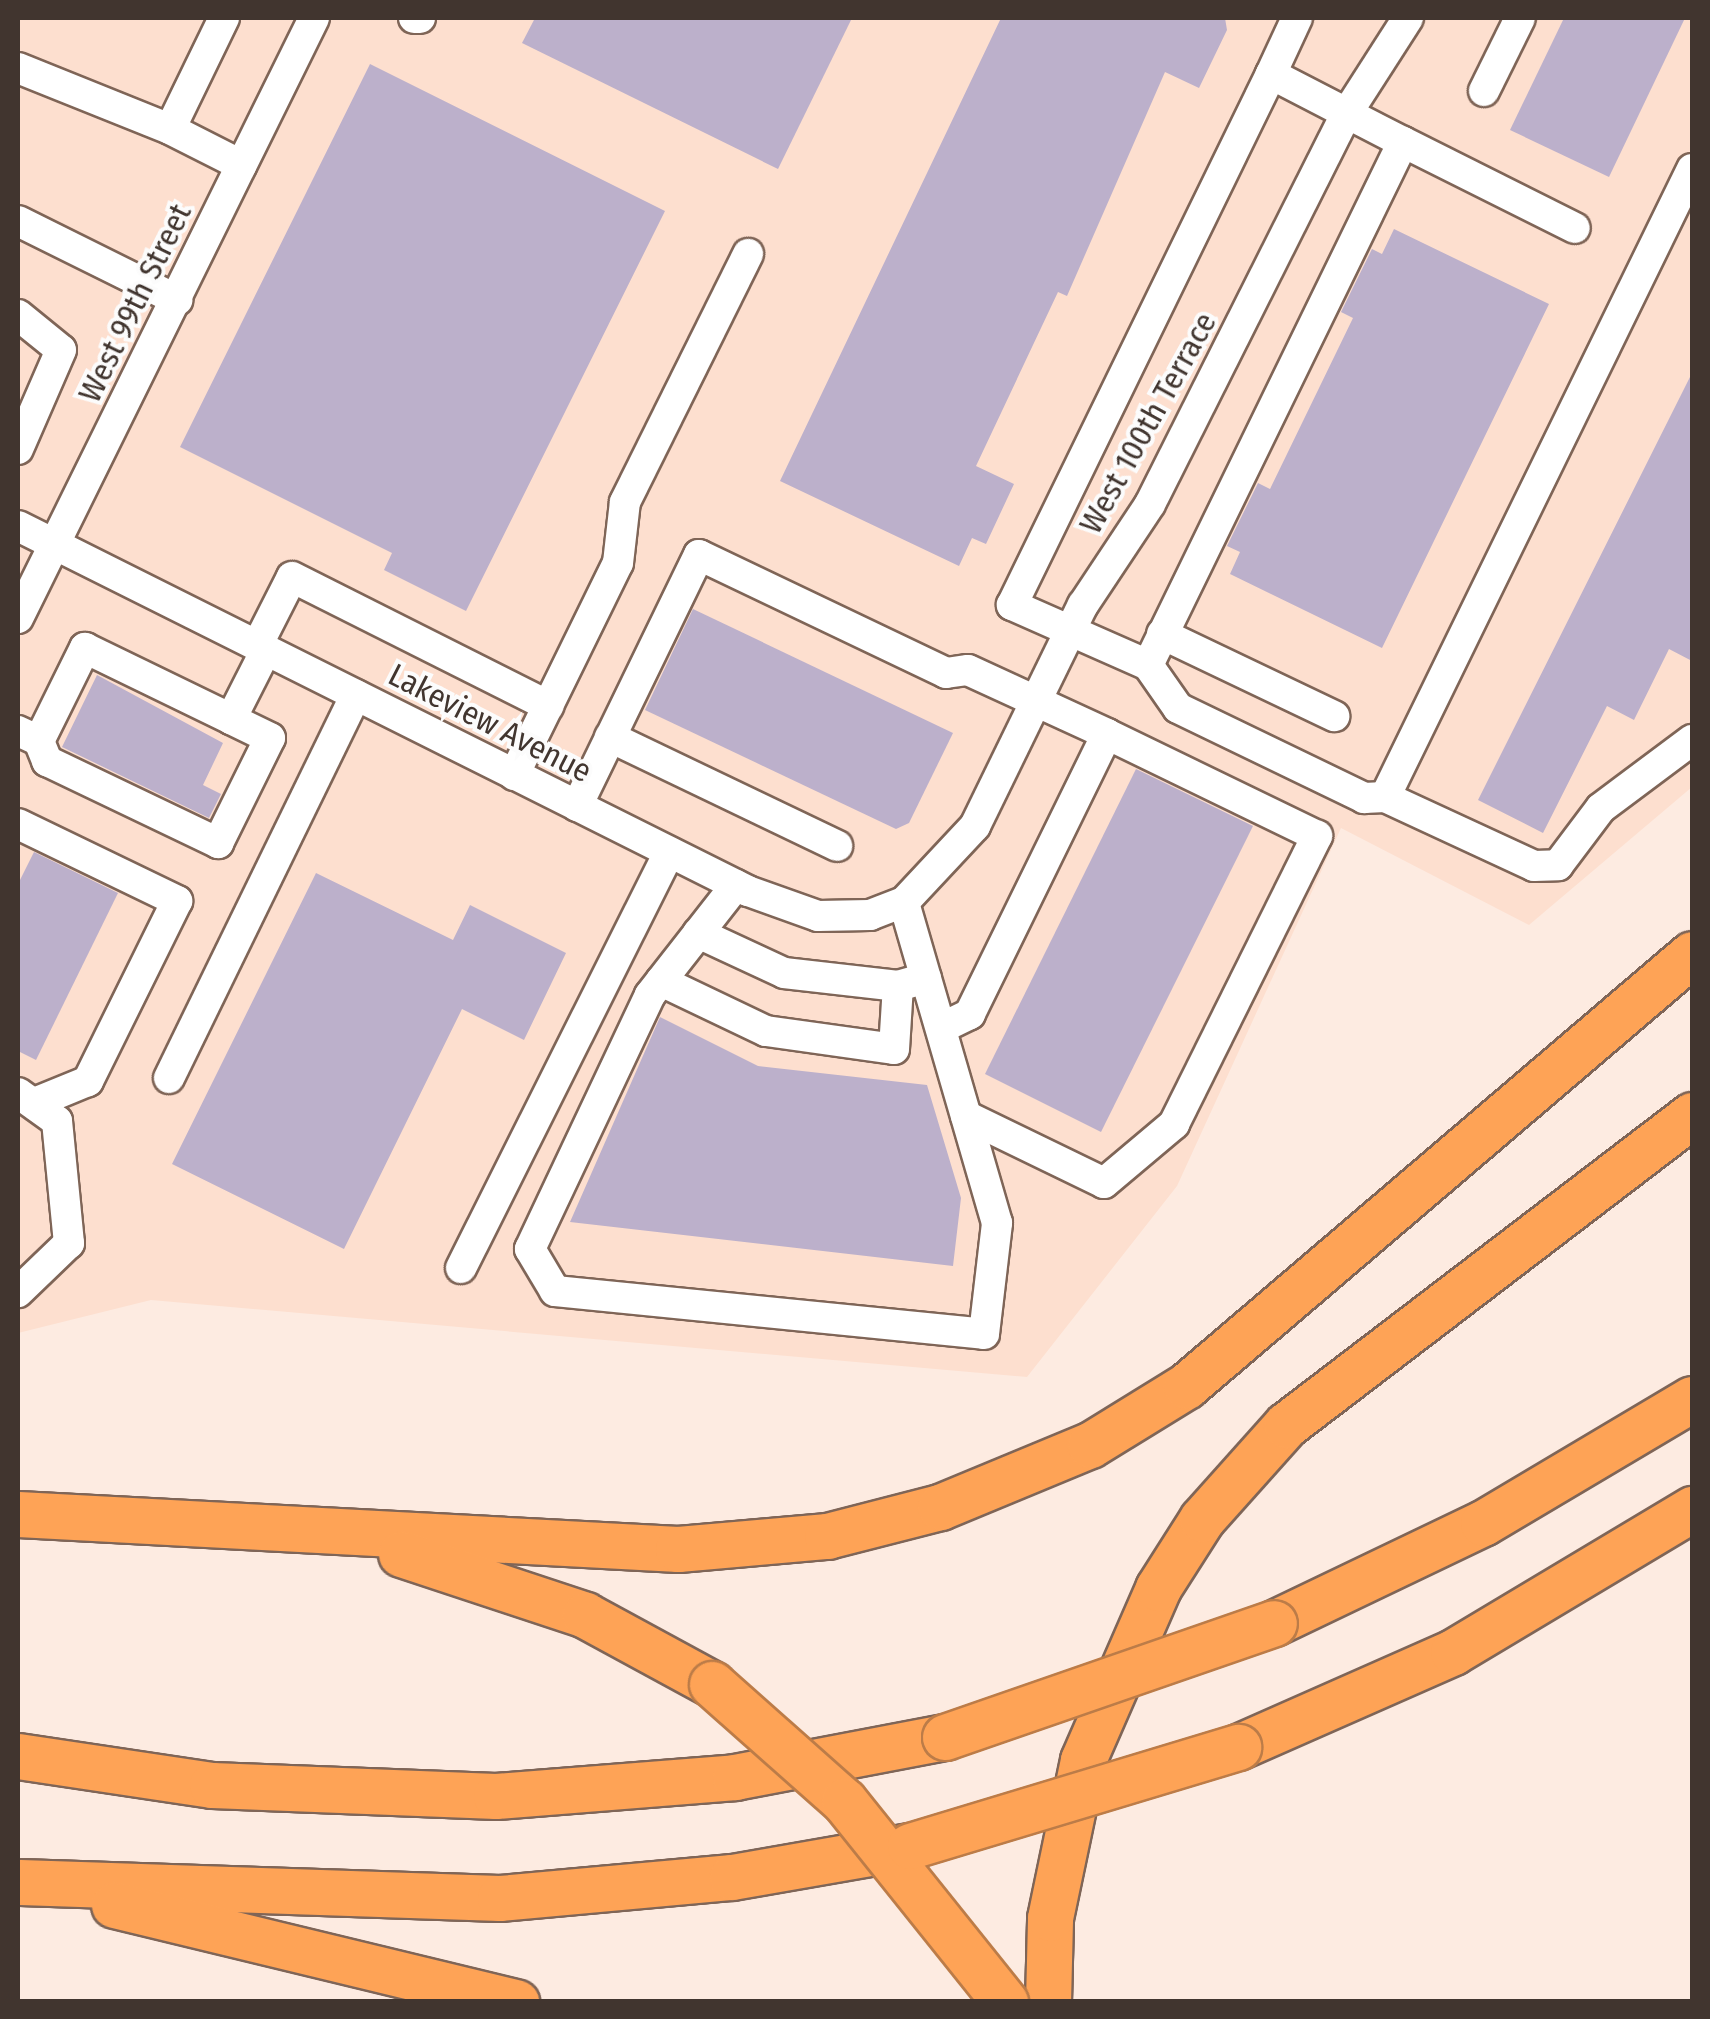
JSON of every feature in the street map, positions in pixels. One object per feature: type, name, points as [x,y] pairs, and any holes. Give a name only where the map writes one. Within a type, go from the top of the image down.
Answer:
[{"type":"highway","points":[[18,1514],[305,1536],[725,1548],[882,1524],[1000,1485],[1186,1386],[1692,954]]},
{"type":"highway","points":[[1644,1151],[1692,1099]]},
{"type":"highway","points":[[1048,2002],[1050,1918],[1083,1760],[1158,1588],[1202,1519],[1286,1425],[1692,1116]]},
{"type":"highway","points":[[18,1756],[212,1785],[496,1796],[735,1777],[945,1737],[1274,1622],[1483,1522],[1692,1400]]},
{"type":"highway","points":[[19,1882],[500,1898],[732,1878],[910,1846],[1238,1747],[1453,1652],[1692,1509]]},
{"type":"highway","points":[[305,1536],[485,1577],[585,1614],[712,1684],[844,1801],[1005,2002]]},
{"type":"highway","points":[[19,1882],[516,2002]]},
{"type":"street","points":[[170,129],[224,18]]},
{"type":"street","name":"West 99th Street","points":[[18,618],[314,18]]},
{"type":"street","points":[[1298,18],[1012,605],[1148,664],[1178,708],[1364,798],[1386,797],[1534,866],[1558,865],[1601,808],[1692,740]]},
{"type":"street","name":"West 100th Terrace","points":[[904,902],[975,826],[1069,632],[1166,475],[1346,113],[1408,18]]},
{"type":"street","points":[[1484,91],[1520,18]]},
{"type":"street","points":[[18,68],[170,129],[241,165]]},
{"type":"street","points":[[1270,74],[1575,228]]},
{"type":"street","points":[[1148,664],[1403,142]]},
{"type":"street","points":[[1386,797],[1692,169]]},
{"type":"street","points":[[18,221],[177,300]]},
{"type":"street","points":[[514,775],[618,563],[626,502],[748,254]]},
{"type":"street","points":[[18,315],[61,350],[18,449]]},
{"type":"street","name":"Lakeview Avenue","points":[[18,526],[736,885],[818,916],[870,915],[904,902]]},
{"type":"street","points":[[577,806],[700,554],[946,673],[968,670],[1036,700],[1316,836],[1174,1124],[1104,1183],[966,1116]]},
{"type":"street","points":[[231,719],[292,577],[548,706]]},
{"type":"street","points":[[1162,634],[1334,716]]},
{"type":"street","points":[[85,648],[270,738],[218,843],[47,761],[28,736],[85,648]]},
{"type":"street","points":[[170,1078],[356,696]]},
{"type":"street","points":[[941,1028],[970,1014],[1107,734]]},
{"type":"street","points":[[610,737],[836,846]]},
{"type":"street","points":[[18,824],[177,901],[88,1081],[27,1098]]},
{"type":"street","points":[[461,1268],[669,852]]},
{"type":"street","points":[[736,885],[662,980],[530,1250],[555,1291],[984,1334],[998,1223],[941,1028],[912,982]]},
{"type":"street","points":[[662,980],[766,1032],[894,1049],[912,982],[904,902]]},
{"type":"street","points":[[698,933],[784,973],[912,982]]},
{"type":"street","points":[[18,1292],[69,1243],[58,1120],[27,1098]]},
{"type":"shaded area","points":[[18,18],[1692,18],[1692,787],[1529,925],[1341,828],[1177,1186],[1027,1377],[151,1300],[18,1333]]},
{"type":"building","points":[[535,18],[852,18],[778,169],[522,43]]},
{"type":"building","points":[[1001,18],[1225,18],[1227,30],[1199,88],[1165,72],[1067,296],[1058,292],[976,466],[1014,484],[986,544],[972,538],[959,566],[780,481]]},
{"type":"building","points":[[1564,18],[1685,18],[1609,177],[1510,130]]},
{"type":"building","points":[[370,64],[665,211],[466,611],[384,570],[392,553],[180,447]]},
{"type":"building","points":[[1394,229],[1549,304],[1382,648],[1230,574],[1240,552],[1227,546],[1258,483],[1270,489],[1353,318],[1341,312],[1372,249],[1382,254]]},
{"type":"building","points":[[1692,373],[1692,661],[1669,649],[1634,720],[1607,706],[1543,833],[1478,800]]},
{"type":"building","points":[[693,609],[953,733],[909,823],[896,829],[645,710]]},
{"type":"building","points":[[97,675],[223,743],[203,785],[221,794],[209,818],[62,747]]},
{"type":"building","points":[[1136,769],[1253,826],[1101,1132],[985,1074]]},
{"type":"building","points":[[34,852],[118,893],[36,1060],[18,1051],[18,884]]},
{"type":"building","points":[[316,873],[453,940],[470,905],[566,953],[524,1040],[462,1009],[344,1249],[172,1164]]},
{"type":"building","points":[[660,1017],[758,1066],[927,1085],[961,1198],[953,1266],[570,1222]]}]
